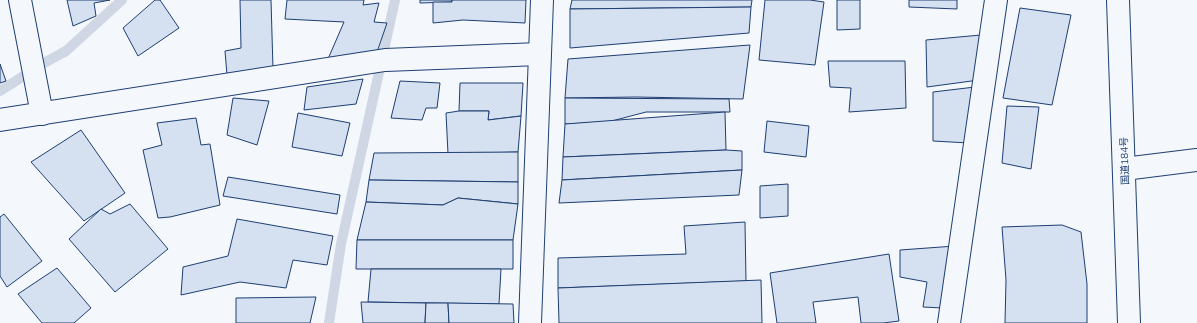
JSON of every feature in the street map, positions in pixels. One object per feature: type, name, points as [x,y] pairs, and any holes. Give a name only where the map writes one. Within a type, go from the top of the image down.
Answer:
[{"type":"main road","points":[[20,0],[42,114]]},
{"type":"main road","points":[[530,323],[542,0]]},
{"type":"main road","points":[[950,323],[996,0]]},
{"type":"main road","name":"国道184号","points":[[1118,0],[1129,323]]},
{"type":"main road","points":[[0,120],[385,60],[539,54]]},
{"type":"main road","points":[[1124,169],[1197,160]]},
{"type":"building","points":[[67,0],[110,0],[94,3],[96,16],[73,26]]},
{"type":"building","points":[[155,0],[160,0],[179,28],[138,56],[123,28]]},
{"type":"building","points":[[240,0],[271,0],[273,69],[227,75],[225,51],[241,48]]},
{"type":"building","points":[[287,0],[364,0],[363,5],[379,3],[374,22],[387,23],[376,55],[328,59],[344,22],[285,19]]},
{"type":"building","points":[[420,0],[452,0],[452,2],[420,3]]},
{"type":"building","points":[[452,0],[526,0],[525,23],[463,20],[433,23],[433,2],[452,2]]},
{"type":"building","points":[[572,0],[752,0],[751,7],[570,9]]},
{"type":"building","points":[[765,0],[810,0],[824,2],[815,65],[759,60]]},
{"type":"building","points":[[837,0],[860,0],[860,29],[837,30]]},
{"type":"building","points":[[909,0],[957,0],[957,9],[909,7]]},
{"type":"building","points":[[751,7],[749,33],[570,48],[570,9]]},
{"type":"building","points":[[1020,8],[1071,15],[1052,105],[1003,98]]},
{"type":"building","points":[[981,35],[979,80],[927,87],[926,40]]},
{"type":"building","points":[[750,45],[743,99],[636,97],[565,98],[568,59]]},
{"type":"building","points":[[828,61],[905,61],[906,108],[849,112],[851,88],[830,87]]},
{"type":"building","points":[[0,64],[6,81],[0,83]]},
{"type":"building","points":[[363,79],[356,104],[304,110],[307,87]]},
{"type":"building","points":[[400,81],[440,83],[437,108],[426,108],[422,120],[391,118]]},
{"type":"building","points":[[460,83],[523,83],[521,116],[488,120],[489,111],[459,111]]},
{"type":"building","points":[[975,87],[969,143],[933,141],[933,92]]},
{"type":"building","points":[[233,98],[269,101],[257,145],[227,135]]},
{"type":"building","points":[[565,98],[729,99],[730,112],[646,112],[608,122],[565,124]]},
{"type":"building","points":[[1007,106],[1039,107],[1031,169],[1002,163]]},
{"type":"building","points":[[459,111],[489,111],[488,120],[521,116],[518,152],[448,154],[446,113]]},
{"type":"building","points":[[725,112],[726,150],[563,157],[565,124]]},
{"type":"building","points":[[298,113],[350,123],[342,156],[292,147]]},
{"type":"building","points":[[196,118],[201,145],[210,144],[220,205],[170,217],[158,218],[143,150],[162,145],[157,123]]},
{"type":"building","points":[[767,121],[809,126],[806,157],[764,152]]},
{"type":"building","points":[[81,130],[125,193],[84,221],[31,162]]},
{"type":"building","points":[[726,150],[742,151],[742,170],[562,180],[563,157]]},
{"type":"building","points":[[518,152],[518,182],[369,180],[374,153]]},
{"type":"building","points":[[742,170],[739,195],[559,203],[562,180]]},
{"type":"building","points":[[228,177],[340,195],[337,214],[223,196]]},
{"type":"building","points":[[369,180],[518,182],[518,204],[458,198],[443,205],[366,202]]},
{"type":"building","points":[[788,184],[788,216],[760,218],[760,186]]},
{"type":"building","points":[[458,198],[518,204],[513,240],[357,240],[366,202],[443,205]]},
{"type":"building","points":[[130,204],[168,249],[115,292],[69,239],[101,209],[110,214]]},
{"type":"building","points":[[4,214],[42,261],[7,287],[0,276],[0,217]]},
{"type":"building","points":[[237,219],[333,236],[327,265],[293,260],[286,288],[240,282],[181,295],[183,267],[228,256]]},
{"type":"building","points":[[745,222],[746,281],[558,288],[558,258],[686,254],[684,226]]},
{"type":"building","points":[[1062,225],[1081,232],[1087,284],[1087,323],[1005,323],[1006,280],[1002,227]]},
{"type":"building","points":[[357,240],[513,240],[513,269],[356,269]]},
{"type":"building","points":[[955,246],[943,308],[923,307],[927,282],[900,277],[900,250]]},
{"type":"building","points":[[889,254],[899,321],[861,323],[858,297],[813,302],[816,323],[777,323],[770,273]]},
{"type":"building","points":[[57,268],[91,308],[74,323],[42,323],[18,294]]},
{"type":"building","points":[[371,269],[501,269],[499,304],[368,302]]},
{"type":"building","points":[[761,280],[762,323],[559,323],[558,288]]},
{"type":"building","points":[[316,297],[310,323],[236,323],[236,298]]},
{"type":"building","points":[[361,302],[426,303],[425,323],[363,323]]},
{"type":"building","points":[[426,303],[448,303],[449,323],[425,323]]},
{"type":"building","points":[[448,303],[513,304],[514,323],[449,323]]},
{"type":"waterway","points":[[0,91],[66,51],[122,0]]},
{"type":"waterway","points":[[329,323],[341,244],[395,0]]}]
